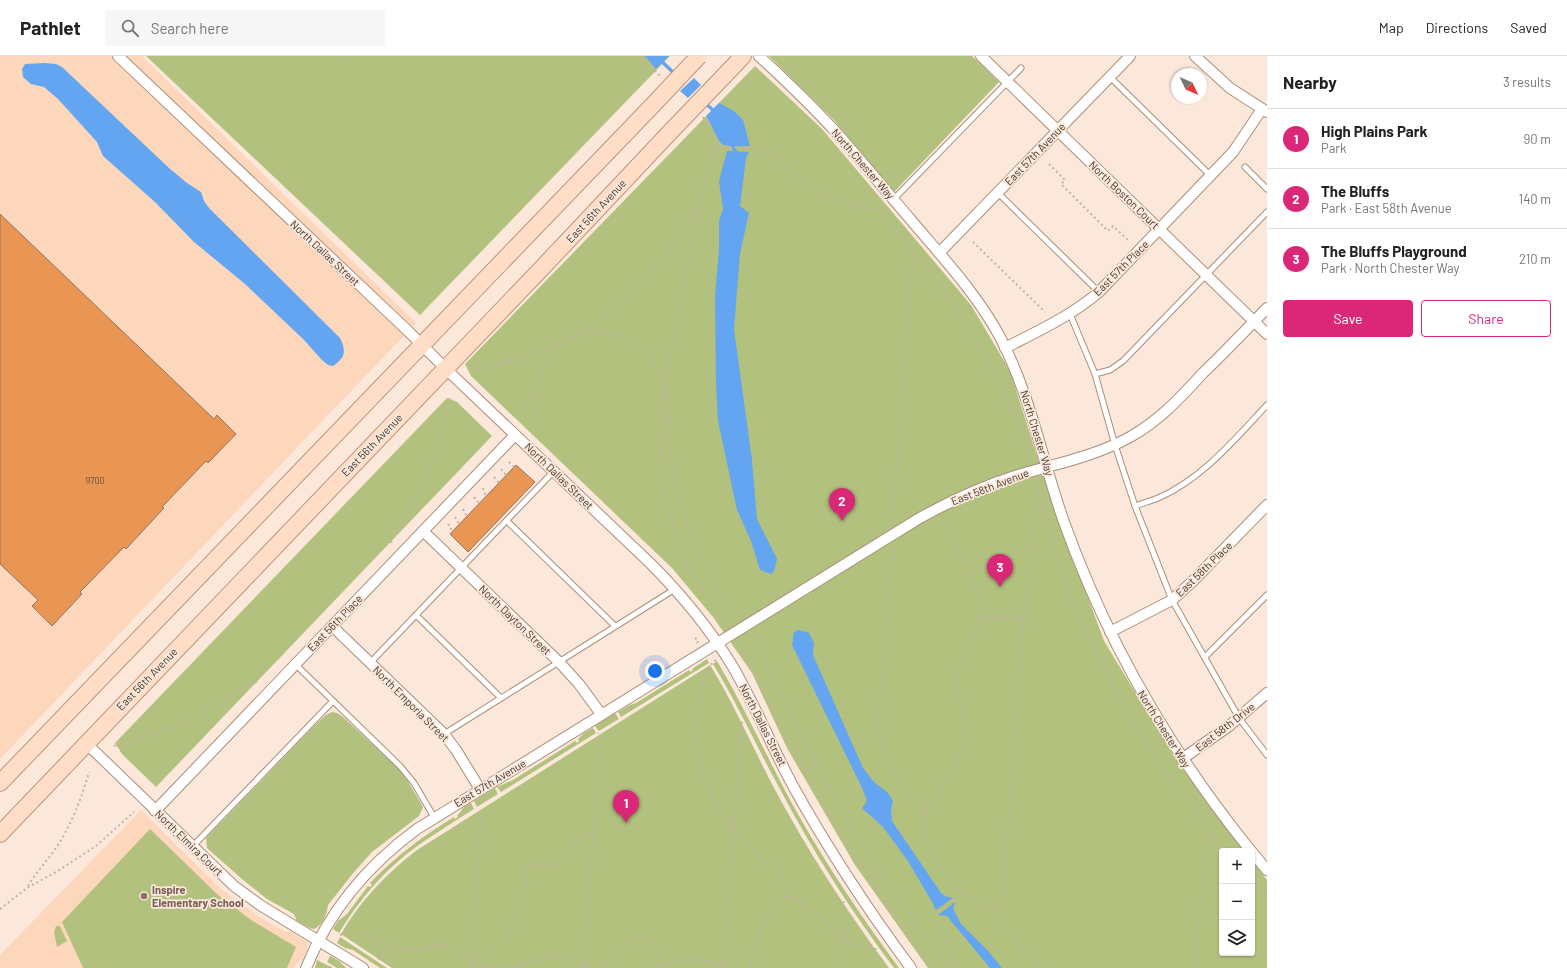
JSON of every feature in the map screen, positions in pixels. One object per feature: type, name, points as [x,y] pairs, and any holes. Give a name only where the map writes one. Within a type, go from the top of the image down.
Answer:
[{"type":"main road","points":[[0,783],[699,56]]},
{"type":"main road","name":"East 56th Avenue","points":[[0,834],[446,369],[743,56]]},
{"type":"street","name":"North Dallas Street","points":[[118,56],[422,344],[446,369],[650,563],[675,589],[717,643],[740,681],[794,786],[821,834],[859,894],[911,968]]},
{"type":"street","name":"North Chester Way","points":[[759,56],[828,123],[939,253],[979,303],[994,326],[1024,391],[1064,522],[1083,571],[1110,632],[1142,693],[1182,759],[1211,800],[1249,848]]},
{"type":"street","name":"North Boston Court","points":[[980,56],[1267,334]]},
{"type":"street","name":"East 57th Avenue","points":[[939,253],[1130,56]]},
{"type":"street","points":[[1195,56],[1230,88],[1264,110]]},
{"type":"street","name":"East 57th Place","points":[[1005,348],[1070,314],[1099,292],[1212,176],[1233,152],[1264,110]]},
{"type":"street","name":"East 58th Avenue","points":[[717,643],[892,534],[936,509],[999,482],[1047,466],[1094,453],[1115,445],[1141,431],[1168,409],[1267,308]]},
{"type":"street","name":"East 56th Place","points":[[155,811],[516,435]]},
{"type":"street","name":"East 58th Place","points":[[1110,632],[1172,600],[1193,581],[1267,505]]},
{"type":"street","name":"North Dayton Street","points":[[423,531],[559,662],[579,684],[601,714]]},
{"type":"street","name":"North Emporia Street","points":[[332,626],[444,734],[456,750],[480,789]]},
{"type":"street","name":"East 57th Avenue","points":[[306,968],[318,941],[340,905],[367,872],[396,845],[434,817],[717,643]]},
{"type":"street","name":"East 58th Drive","points":[[1182,759],[1238,718],[1267,693]]},
{"type":"street","name":"North Elmira Court","points":[[86,743],[192,847],[247,896],[363,968]]},
{"type":"street","name":"North Chester Way","points":[[1255,856],[1267,870]]},
{"type":"lane","points":[[893,200],[1021,68]]},
{"type":"lane","points":[[1110,77],[1212,176]]},
{"type":"lane","points":[[1245,167],[1267,189]]},
{"type":"lane","points":[[998,192],[1099,292]]},
{"type":"lane","points":[[1095,374],[1110,370],[1122,362],[1267,212]]},
{"type":"lane","points":[[1070,314],[1095,374],[1115,445],[1135,506],[1172,600],[1238,718],[1267,755]]},
{"type":"lane","points":[[1135,506],[1158,498],[1181,485],[1225,449],[1267,406]]},
{"type":"lane","points":[[370,663],[554,471]]},
{"type":"lane","points":[[507,521],[615,626]]},
{"type":"lane","points":[[444,734],[500,697],[559,662],[675,589]]},
{"type":"lane","points":[[1205,657],[1267,595]]},
{"type":"lane","points":[[416,615],[500,697]]},
{"type":"lane","points":[[295,664],[400,766],[414,783],[434,817]]},
{"type":"lane","points":[[192,847],[333,701]]},
{"type":"path","points":[[725,625],[688,571],[686,560],[674,530],[670,514],[662,478],[661,461],[661,426],[665,386],[696,223],[697,210],[715,148],[761,149],[777,157],[801,180],[825,196],[851,205],[878,209],[946,293],[980,346],[1006,398],[1029,457]]},
{"type":"path","points":[[1049,164],[1065,180],[1060,184],[1102,226],[1108,231],[1113,226],[1129,241]]},
{"type":"path","points":[[476,370],[516,360],[553,348],[586,332],[626,299],[646,280],[697,210]]},
{"type":"path","points":[[973,242],[1045,312]]},
{"type":"path","points":[[893,522],[914,252]]},
{"type":"path","points":[[586,332],[614,334],[630,341],[648,357],[665,386],[668,400],[671,456],[684,513],[694,542],[705,566],[733,614]]},
{"type":"path","points":[[539,429],[533,395],[538,375],[553,348]]},
{"type":"path","points":[[519,410],[533,395]]},
{"type":"path","points":[[391,543],[398,527],[418,493],[429,468],[439,441],[450,397]]},
{"type":"path","points":[[509,462],[514,467]]},
{"type":"path","points":[[502,469],[506,475]]},
{"type":"path","points":[[494,477],[499,483]]},
{"type":"path","points":[[1038,485],[1039,501],[1066,586],[1105,670],[1158,759],[1225,848]]},
{"type":"path","points":[[483,488],[486,496]]},
{"type":"path","points":[[474,498],[479,504]]},
{"type":"path","points":[[944,521],[978,597],[981,616],[978,630],[964,655],[960,671],[959,688],[965,726],[962,749],[955,768],[933,798],[926,813],[926,831],[931,849],[942,869],[963,893],[986,908],[995,908],[1000,904],[1003,898],[1029,548],[1035,510],[1039,501]]},
{"type":"path","points":[[463,509],[467,517]]},
{"type":"path","points":[[456,517],[459,524]]},
{"type":"path","points":[[448,524],[451,527],[451,532]]},
{"type":"path","points":[[969,576],[1029,548]]},
{"type":"path","points":[[892,551],[880,696],[881,738],[887,758],[896,776],[920,808],[926,813]]},
{"type":"path","points":[[981,616],[1023,619]]},
{"type":"path","points":[[717,624],[722,621]]},
{"type":"path","points":[[698,643],[695,638],[699,636]]},
{"type":"path","points":[[751,639],[772,675],[817,765],[844,814],[881,873],[920,930],[950,968]]},
{"type":"path","points":[[734,649],[739,646],[749,662],[806,771],[846,842],[908,934],[934,968]]},
{"type":"path","points":[[716,660],[711,663],[700,696],[697,719],[697,741],[701,766],[710,790],[720,810],[734,830],[767,862],[786,888],[786,896],[766,920],[757,936],[754,947],[752,968]]},
{"type":"path","points":[[114,746],[179,724],[199,715],[258,682]]},
{"type":"path","points":[[724,967],[742,721]]},
{"type":"path","points":[[584,968],[600,743],[598,733]]},
{"type":"path","points":[[806,771],[817,765]]},
{"type":"path","points":[[27,888],[55,850],[66,832],[76,812],[89,772]]},
{"type":"path","points":[[472,968],[481,826],[481,819],[477,809]]},
{"type":"path","points":[[0,909],[27,888],[56,872],[96,846],[134,812]]},
{"type":"path","points":[[1196,968],[1205,845],[1210,830]]},
{"type":"path","points":[[483,967],[490,949],[507,935],[513,927],[517,905],[527,885],[526,872],[528,865],[537,865],[548,868],[552,867],[559,861],[576,838],[586,834],[593,834]]},
{"type":"path","points":[[871,880],[881,873]]},
{"type":"path","points":[[1255,883],[1267,896]]},
{"type":"path","points":[[957,968],[936,920],[936,914],[963,893]]},
{"type":"path","points":[[786,896],[805,904],[840,936],[864,948],[878,950]]},
{"type":"path","points":[[838,968],[844,900]]},
{"type":"path","points":[[995,908],[1000,922],[1040,968]]},
{"type":"path","points":[[340,935],[352,932],[364,933],[397,950],[411,951],[434,944],[442,944],[454,949],[483,967],[500,968]]},
{"type":"path","points":[[597,968],[606,964],[626,944],[636,937],[646,939],[656,946],[660,955],[658,967]]},
{"type":"path","points":[[378,960],[389,946]]},
{"type":"path","points":[[506,968],[520,966],[546,956],[566,957],[584,968],[588,968]]},
{"type":"path","points":[[651,968],[673,961],[690,959],[712,962],[728,968]]},
{"type":"shaded area","points":[[0,56],[142,56],[416,323],[0,759]]},
{"type":"shaded area","name":"Inspire Elementary School","points":[[141,810],[220,888],[261,918],[284,931],[291,932],[307,942],[307,950],[302,960],[297,963],[295,968],[0,968],[0,955]]},
{"type":"green space","points":[[146,56],[670,56],[420,315]]},
{"type":"green space","points":[[769,56],[972,56],[999,82],[894,192],[832,118]]},
{"type":"green space","points":[[755,66],[822,129],[971,305],[1010,371],[1043,475],[1104,641],[1178,763],[1243,848],[1219,848],[1219,956],[1255,956],[1255,864],[1267,880],[1267,968],[928,968],[855,865],[787,748],[752,673],[713,617],[672,568],[471,376],[465,364]]},
{"type":"green space","points":[[447,398],[457,402],[492,436],[156,787],[122,754],[115,743]]},
{"type":"green space","points":[[707,659],[709,663],[621,717],[618,712],[636,703],[689,670],[690,672]]},
{"type":"green space","points":[[717,661],[810,836],[847,894],[899,968],[894,968],[863,925],[833,881],[806,836],[713,664]]},
{"type":"green space","points":[[710,665],[799,833],[842,902],[889,968],[392,968],[341,934],[365,899],[395,868],[417,850]]},
{"type":"green space","points":[[332,712],[343,717],[398,768],[406,778],[423,807],[419,816],[372,852],[354,872],[328,905],[326,915],[320,925],[314,929],[297,921],[294,914],[267,899],[242,879],[207,848],[206,838],[313,727],[326,715]]},
{"type":"green space","points":[[615,713],[619,719],[599,731],[595,726]]},
{"type":"green space","points":[[593,728],[596,733],[501,792],[497,787],[513,780],[575,741],[577,743],[579,741],[578,739],[584,733]]},
{"type":"green space","points":[[495,788],[498,794],[477,807],[474,801]]},
{"type":"green space","points":[[471,803],[474,809],[420,844],[385,873],[365,896],[339,933],[333,929],[338,921],[347,914],[368,886],[370,887],[372,885],[370,883],[390,864],[431,832],[454,817],[455,819],[458,817],[457,816],[464,807]]},
{"type":"green space","name":"Inspire Elementary School","points":[[150,829],[218,895],[251,920],[296,947],[287,968],[83,968],[62,922]]},
{"type":"green space","points":[[56,926],[60,926],[67,941],[57,947],[54,932]]},
{"type":"green space","points":[[340,937],[387,968],[380,968],[353,950],[345,948],[337,943]]},
{"type":"green space","points":[[330,956],[339,961],[346,968],[337,968],[327,962]]},
{"type":"green space","points":[[317,960],[333,968],[315,968]]},
{"type":"water","points":[[645,56],[669,56],[656,69]]},
{"type":"water","points":[[25,64],[56,64],[62,67],[169,168],[201,192],[204,201],[209,208],[340,338],[344,354],[337,363],[333,366],[328,365],[322,360],[304,340],[245,284],[194,242],[155,202],[103,156],[97,142],[58,99],[44,87],[31,84],[23,77],[22,69]]},
{"type":"water","points":[[694,78],[701,85],[688,98],[680,91]]},
{"type":"water","points":[[719,103],[734,111],[743,120],[750,146],[727,146],[719,141],[706,116]]},
{"type":"water","points":[[727,151],[749,152],[746,158],[740,206],[749,213],[740,254],[734,329],[752,460],[757,519],[777,559],[774,571],[771,574],[760,570],[751,541],[737,510],[718,421],[715,296],[719,249],[719,221],[723,209],[719,181]]},
{"type":"water","points":[[798,630],[809,633],[814,643],[813,655],[863,768],[873,781],[888,793],[893,801],[891,809],[892,821],[941,893],[947,897],[953,898],[936,910],[908,861],[883,827],[862,808],[867,801],[863,790],[792,645],[794,632]]},
{"type":"water","points":[[955,902],[953,909],[961,924],[988,951],[1002,968],[990,968],[947,916],[938,915]]},
{"type":"building","points":[[0,214],[214,419],[217,415],[236,434],[208,463],[206,461],[162,507],[164,508],[126,549],[124,547],[80,592],[82,594],[52,626],[32,606],[38,600],[0,564]]},
{"type":"building","points":[[516,465],[535,482],[468,552],[450,534]]},
{"type":"waterway","points":[[656,56],[676,75]]},
{"type":"waterway","points":[[704,102],[715,112]]},
{"type":"waterway","points":[[731,143],[737,155]]},
{"type":"place","name":"The Bluffs","points":[[842,521]]},
{"type":"place","name":"The Bluffs Playground","points":[[1000,587]]},
{"type":"place","name":"High Plains Park","points":[[626,823]]},
{"type":"place","name":"Inspire Elementary School","points":[[144,896]]}]
